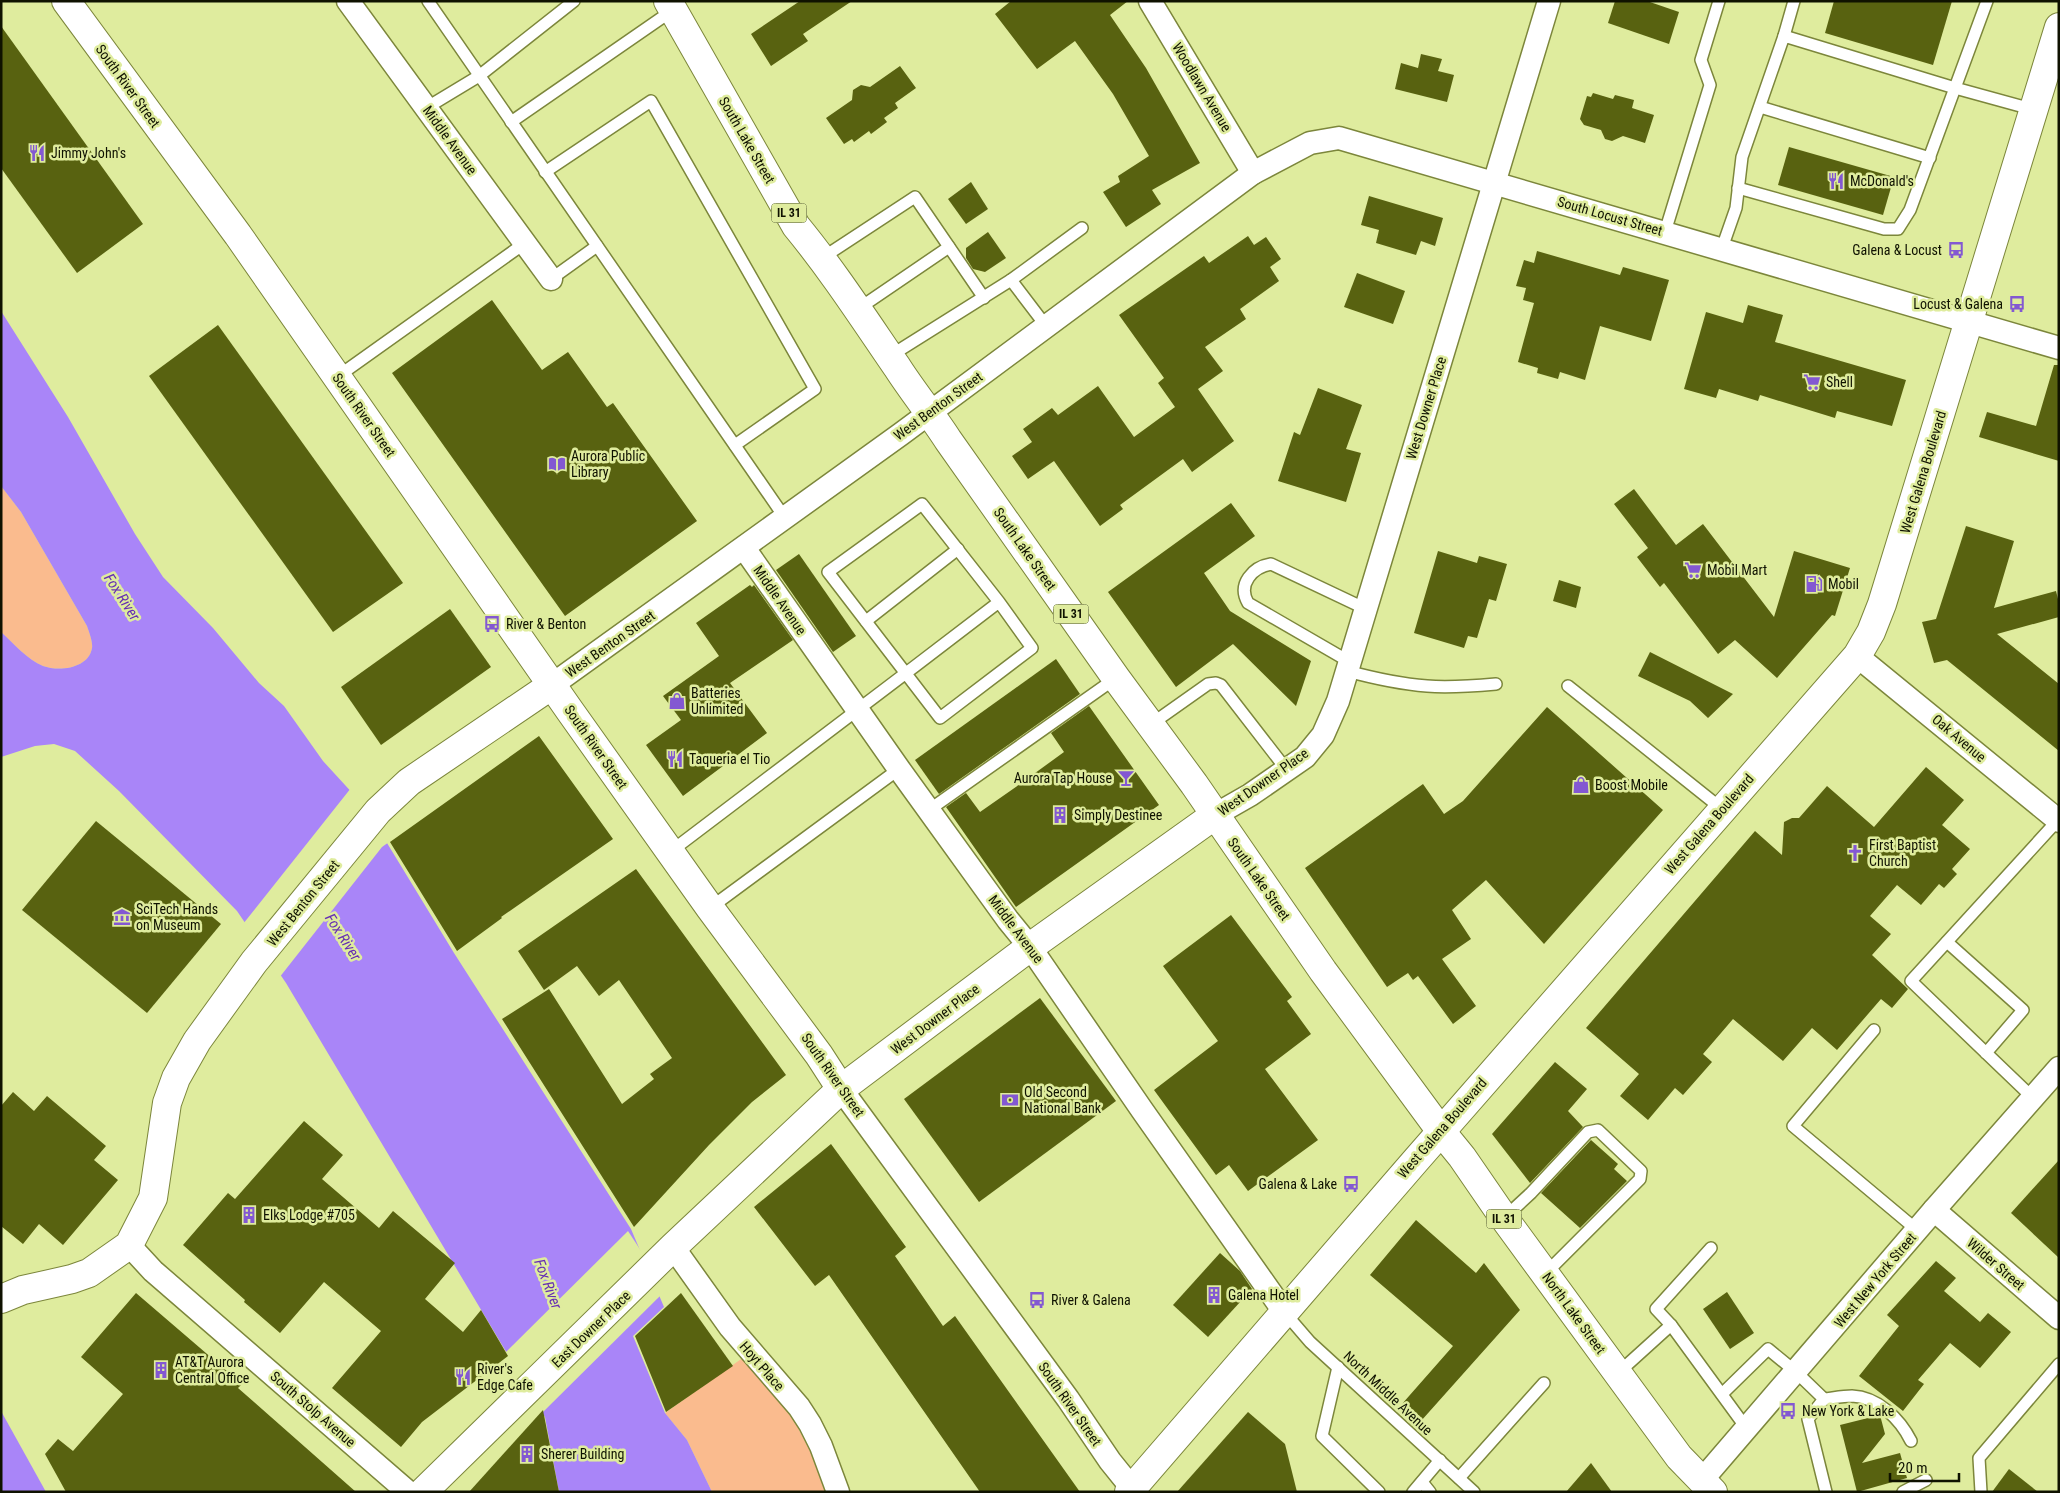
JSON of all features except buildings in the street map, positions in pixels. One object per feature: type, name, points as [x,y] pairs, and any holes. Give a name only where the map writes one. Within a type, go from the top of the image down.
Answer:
[{"type":"main road","name":"South River Street","points":[[66,1],[238,235],[552,685],[710,908],[819,1055],[841,1090]]},
{"type":"main road","name":"South Lake Street","points":[[671,6],[796,226],[822,258],[948,440],[1215,815],[1323,971],[1440,1130]]},
{"type":"main road","name":"West Galena Boulevard","points":[[1132,1490],[1440,1130],[1857,656],[1871,632],[1882,604],[2059,27]]},
{"type":"main road","name":"West Benton Street","points":[[129,1245],[153,1198],[167,1103],[176,1078],[197,1041],[254,962],[378,811],[409,782],[552,685]]},
{"type":"main road","name":"West Downer Place","points":[[650,1271],[673,1247],[841,1090],[1030,947],[1215,815]]},
{"type":"main road","name":"North Lake Street","points":[[1440,1130],[1462,1157],[1504,1218],[1702,1488]]},
{"type":"main road","points":[[1,1299],[23,1290],[72,1279],[89,1273],[129,1245]]},
{"type":"main road","name":"East Downer Place","points":[[423,1492],[650,1271]]},
{"type":"street","name":"Middle Avenue","points":[[348,1],[551,280]]},
{"type":"street","name":"Woodlawn Avenue","points":[[1150,1],[1254,173]]},
{"type":"street","name":"West Downer Place","points":[[1215,815],[1305,757],[1323,735],[1338,701],[1549,1]]},
{"type":"street","name":"South Locust Street","points":[[1254,173],[1310,143],[1339,138],[1722,248],[2059,348]]},
{"type":"street","name":"West Benton Street","points":[[552,685],[744,548],[1254,173]]},
{"type":"street","name":"Middle Avenue","points":[[744,548],[899,769],[1008,920],[1030,947],[1285,1313]]},
{"type":"street","name":"Oak Avenue","points":[[1857,656],[2058,821]]},
{"type":"street","name":"West New York Street","points":[[1702,1488],[1747,1429],[1934,1210],[2058,1071]]},
{"type":"street","name":"South River Street","points":[[841,1090],[1068,1399],[1110,1462],[1132,1490]]},
{"type":"street","name":"Wilder Street","points":[[1934,1210],[2059,1318]]},
{"type":"street","name":"South Stolp Avenue","points":[[129,1245],[153,1271],[408,1492]]},
{"type":"street","name":"Hoyt Place","points":[[673,1247],[730,1327],[804,1415],[821,1446],[838,1492]]},
{"type":"lane","points":[[428,1],[785,518]]},
{"type":"lane","points":[[426,108],[479,76],[574,1]]},
{"type":"lane","points":[[1666,232],[1710,85],[1700,60],[1719,1]]},
{"type":"lane","points":[[1722,248],[1736,208],[1742,157],[1784,36],[1794,1]]},
{"type":"lane","points":[[1738,188],[1884,229],[1898,229],[1910,210],[1987,1]]},
{"type":"lane","points":[[511,122],[671,6]]},
{"type":"lane","points":[[1784,36],[1955,88],[2035,110]]},
{"type":"lane","points":[[546,172],[651,101],[815,389],[735,445]]},
{"type":"lane","points":[[1760,107],[1930,158]]},
{"type":"lane","points":[[822,258],[915,197],[984,298]]},
{"type":"lane","points":[[889,356],[984,298],[1082,228]]},
{"type":"lane","points":[[337,377],[525,244]]},
{"type":"lane","points":[[551,280],[597,246]]},
{"type":"lane","points":[[858,309],[950,247]]},
{"type":"lane","points":[[1011,280],[1046,326]]},
{"type":"lane","points":[[922,504],[999,602],[1032,648],[940,718],[828,572],[922,504]]},
{"type":"lane","points":[[866,621],[958,549]]},
{"type":"lane","points":[[1366,608],[1271,564],[1262,566],[1244,583],[1243,589],[1248,603],[1348,667],[1378,679],[1427,686],[1456,687],[1496,684]]},
{"type":"lane","points":[[670,852],[999,602]]},
{"type":"lane","points":[[929,810],[1116,678]]},
{"type":"lane","points":[[1150,725],[1208,684],[1216,683],[1222,685],[1286,768]]},
{"type":"lane","points":[[1568,686],[1722,809]]},
{"type":"lane","points":[[710,908],[899,769]]},
{"type":"lane","points":[[2032,1098],[1911,981],[2058,821]]},
{"type":"lane","points":[[1947,942],[2023,1010],[1986,1053]]},
{"type":"lane","points":[[1874,1030],[1793,1126],[1917,1230]]},
{"type":"lane","points":[[1504,1218],[1588,1132],[1598,1130],[1641,1171],[1640,1179],[1545,1274]]},
{"type":"lane","points":[[1712,1248],[1656,1309],[1671,1325],[1747,1429]]},
{"type":"lane","name":"North Middle Avenue","points":[[1285,1313],[1310,1342],[1474,1492]]},
{"type":"lane","points":[[1618,1373],[1671,1325]]},
{"type":"lane","points":[[1722,1394],[1768,1349],[1824,1398],[1853,1396],[1876,1403],[1903,1425],[1911,1441]]},
{"type":"lane","points":[[1981,1492],[1979,1458],[2059,1364]]},
{"type":"lane","points":[[1338,1367],[1322,1436],[1379,1492]]},
{"type":"lane","points":[[1459,1478],[1544,1383]]},
{"type":"lane","points":[[1824,1398],[1808,1419],[1826,1492]]},
{"type":"lane","points":[[1413,1492],[1440,1460]]},
{"type":"lane","points":[[1903,1492],[1926,1480]]},
{"type":"lane","points":[[1422,1482],[1430,1492]]},
{"type":"shaded area","points":[[1,486],[21,512],[87,626],[92,648],[90,655],[80,664],[73,667],[57,669],[43,666],[26,656],[1,632]]},
{"type":"shaded area","points":[[744,1357],[792,1416],[810,1451],[825,1492],[712,1492],[687,1440],[665,1413]]},
{"type":"water","name":"Fox River","points":[[1,311],[68,417],[135,534],[163,577],[213,628],[259,683],[284,706],[323,761],[356,797],[372,827],[387,843],[454,953],[631,1229],[664,1307],[633,1336],[665,1413],[687,1440],[712,1492],[559,1492],[545,1417],[286,983],[237,911],[119,791],[75,751],[54,744],[35,746],[1,757],[1,632],[32,660],[50,668],[73,667],[80,664],[90,655],[92,646],[87,626],[21,512],[1,486]]},
{"type":"water","points":[[1,1411],[46,1492],[1,1492]]},
{"type":"pier","points":[[351,788],[358,796],[374,826],[389,842],[382,847],[279,978],[243,924]]},
{"type":"pier","points":[[628,1231],[645,1257],[661,1295],[541,1414],[504,1354]]},
{"type":"place","name":"Jimmy John's","points":[[37,153]]},
{"type":"place","name":"McDonald's","points":[[1836,181]]},
{"type":"place","name":"Galena & Locust","points":[[1956,250]]},
{"type":"place","name":"Locust & Galena","points":[[2017,304]]},
{"type":"place","name":"Shell","points":[[1812,382]]},
{"type":"place","name":"Aurora Public Library","points":[[557,464]]},
{"type":"place","name":"Mobil Mart","points":[[1693,570]]},
{"type":"place","name":"Mobil","points":[[1814,584]]},
{"type":"place","name":"River & Benton","points":[[492,624]]},
{"type":"place","name":"Batteries Unlimited","points":[[677,701]]},
{"type":"place","name":"Taqueria el Tio","points":[[675,759]]},
{"type":"place","name":"Aurora Tap House","points":[[1126,778]]},
{"type":"place","name":"Boost Mobile","points":[[1581,785]]},
{"type":"place","name":"Simply Destinee","points":[[1060,815]]},
{"type":"place","name":"First Baptist Church","points":[[1855,853]]},
{"type":"place","name":"SciTech Hands on Museum","points":[[122,917]]},
{"type":"place","name":"Old Second National Bank","points":[[1010,1100]]},
{"type":"place","name":"Galena & Lake","points":[[1351,1184]]},
{"type":"place","name":"Elks Lodge #705","points":[[249,1215]]},
{"type":"place","name":"Galena Hotel","points":[[1214,1295]]},
{"type":"place","name":"River & Galena","points":[[1037,1300]]},
{"type":"place","name":"AT&T Aurora Central Office","points":[[161,1370]]},
{"type":"place","name":"River's Edge Cafe","points":[[463,1377]]},
{"type":"place","name":"New York & Lake","points":[[1788,1411]]},
{"type":"place","name":"Sherer Building","points":[[527,1454]]}]
